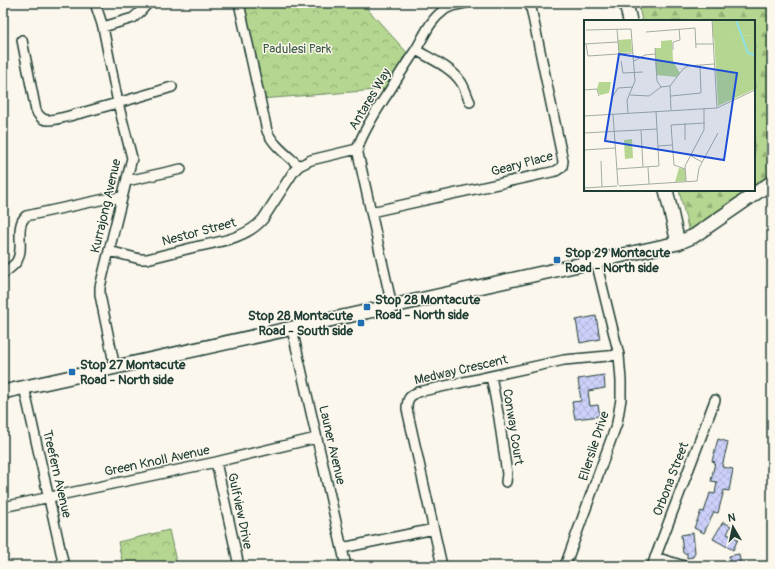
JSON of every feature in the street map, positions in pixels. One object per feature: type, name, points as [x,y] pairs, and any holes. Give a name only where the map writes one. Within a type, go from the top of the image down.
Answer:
[{"type":"main road","points":[[626,3],[630,20]]},
{"type":"main road","points":[[3,392],[678,243],[694,236],[772,182]]},
{"type":"main road","points":[[666,191],[678,243]]},
{"type":"street","name":"Kurrajong Avenue","points":[[95,3],[103,27],[118,103],[132,158],[100,287],[100,295],[115,368]]},
{"type":"street","points":[[103,27],[133,18],[148,3]]},
{"type":"street","points":[[239,3],[267,131],[270,138],[299,166],[311,160],[357,150]]},
{"type":"street","name":"Antares Way","points":[[392,306],[357,150],[363,134],[379,106],[443,6],[453,6],[466,3]]},
{"type":"street","name":"Geary Place","points":[[371,212],[556,171],[562,167],[563,161],[530,3]]},
{"type":"street","points":[[22,40],[36,112],[43,119],[54,119],[118,103],[172,87]]},
{"type":"street","points":[[416,50],[448,69],[455,75],[462,83],[470,102]]},
{"type":"street","name":"Nestor Street","points":[[110,251],[140,259],[147,259],[235,237],[255,228],[259,224],[294,171],[299,166]]},
{"type":"street","points":[[127,181],[181,169]]},
{"type":"street","points":[[3,274],[17,261],[21,243],[20,226],[21,222],[26,216],[122,197]]},
{"type":"street","name":"Ellerslie Drive","points":[[565,566],[617,423],[621,399],[619,355],[596,261]]},
{"type":"street","name":"Launer Avenue","points":[[292,329],[346,566]]},
{"type":"street","name":"Medway Crescent","points":[[442,566],[407,409],[407,402],[409,398],[418,392],[564,360],[619,355]]},
{"type":"street","name":"Conway Court","points":[[491,376],[507,474],[506,482]]},
{"type":"street","name":"Treefern Avenue","points":[[24,387],[64,566]]},
{"type":"street","name":"Orbona Street","points":[[652,566],[715,400]]},
{"type":"street","name":"Green Knoll Avenue","points":[[3,507],[216,462],[316,438]]},
{"type":"street","name":"Gulfview Drive","points":[[216,462],[239,566]]},
{"type":"street","points":[[342,548],[434,529]]},
{"type":"street","points":[[655,557],[684,566]]},
{"type":"green space","name":"Padulesi Park","points":[[239,3],[362,3],[411,57],[390,89],[260,99]]},
{"type":"green space","points":[[638,3],[772,3],[772,176],[755,187],[755,20],[642,20]]},
{"type":"green space","points":[[679,191],[750,191],[689,232]]},
{"type":"green space","points":[[169,530],[177,566],[123,566],[118,542]]},
{"type":"building","points":[[596,316],[600,339],[580,343],[576,320]]},
{"type":"building","points":[[604,375],[605,388],[588,391],[590,406],[598,405],[600,416],[575,419],[572,402],[581,401],[578,379]]},
{"type":"building","points":[[718,439],[728,442],[722,467],[733,469],[729,491],[724,490],[718,513],[714,512],[704,533],[694,528],[701,511],[704,512],[710,493],[715,494],[717,482],[711,481],[715,462],[712,461]]},
{"type":"building","points":[[723,522],[731,526],[727,534],[738,539],[733,550],[713,539]]},
{"type":"building","points":[[693,533],[695,552],[693,557],[687,558],[687,553],[683,553],[681,535]]},
{"type":"building","points":[[739,554],[741,566],[731,566],[729,556]]},
{"type":"place","name":"Stop 29 Montacute Road - North side","points":[[557,260]]},
{"type":"place","name":"Stop 28 Montacute Road - North side","points":[[367,307]]},
{"type":"place","name":"Stop 28 Montacute Road - South side","points":[[361,323]]},
{"type":"place","name":"Stop 27 Montacute Road - North side","points":[[72,372]]}]
